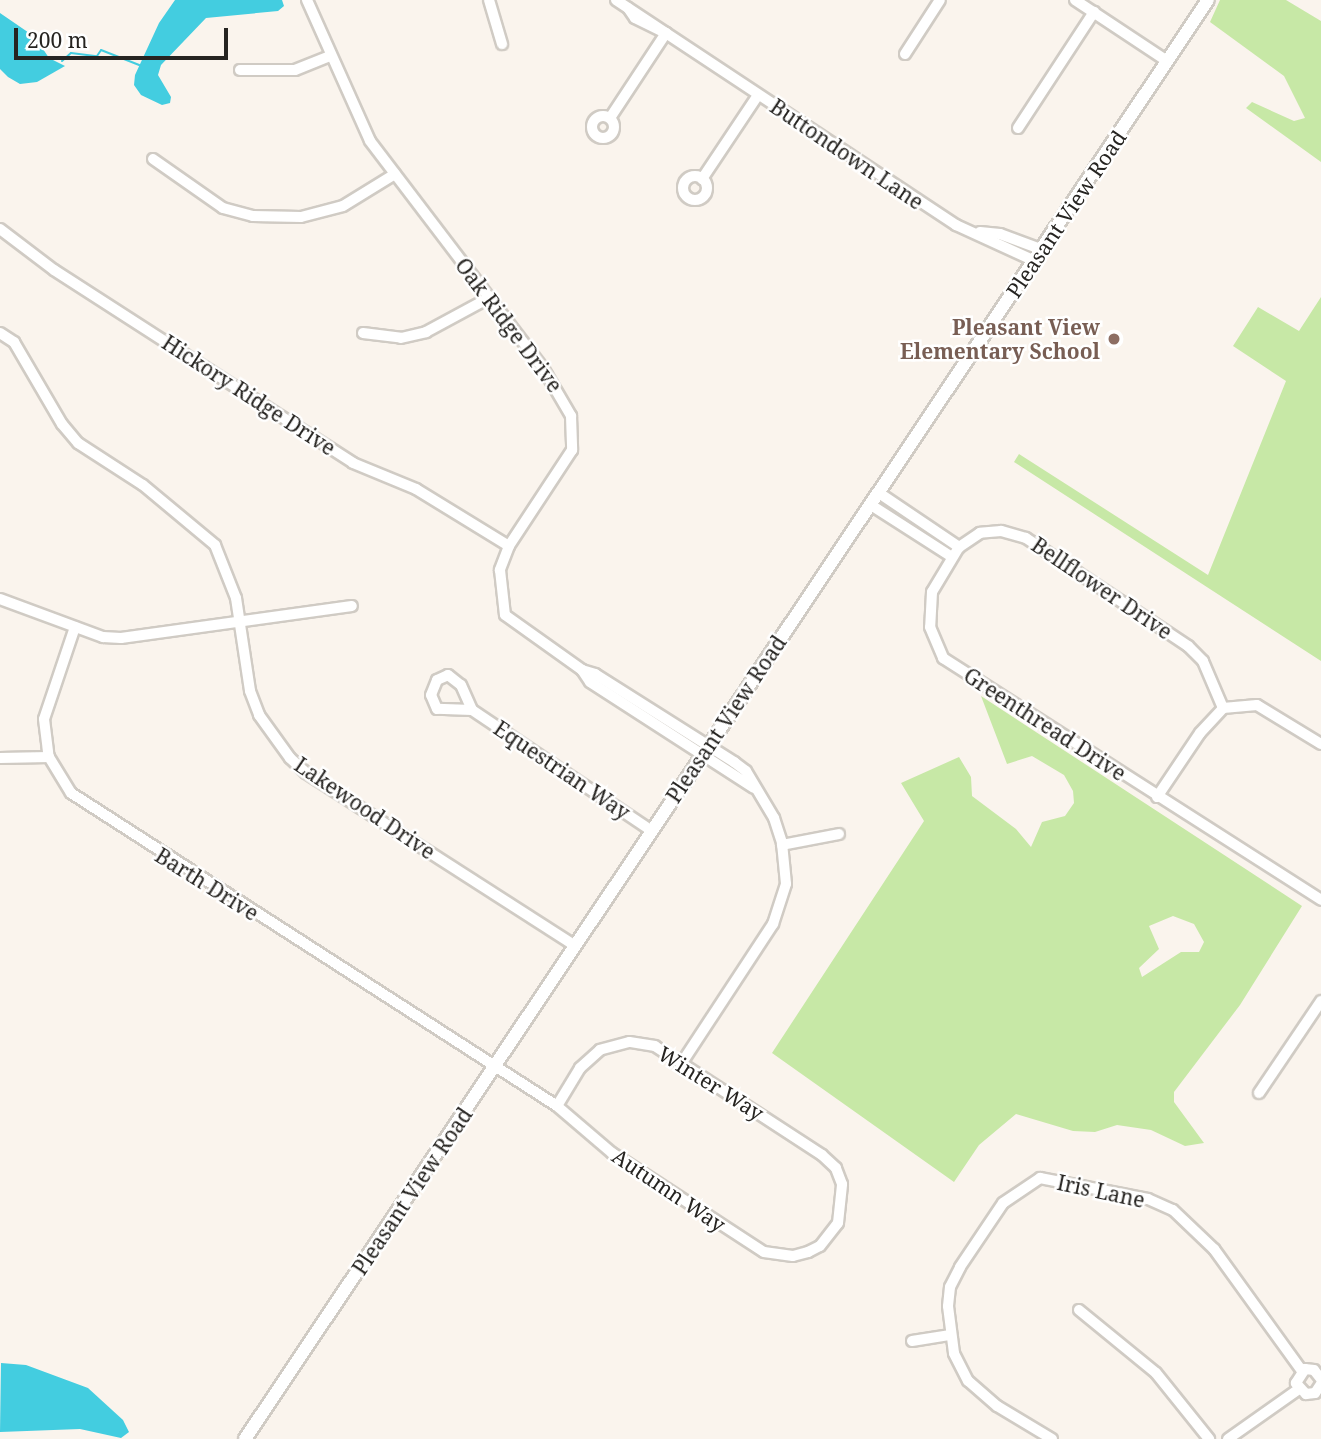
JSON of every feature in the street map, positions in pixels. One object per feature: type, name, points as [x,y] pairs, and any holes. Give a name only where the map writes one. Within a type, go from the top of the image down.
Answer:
[{"type":"main road","name":"Pleasant View Road","points":[[245,1439],[1208,0]]},
{"type":"street","name":"Oak Ridge Drive","points":[[307,0],[370,141],[563,396],[571,416],[572,450],[509,546],[500,570],[505,615],[582,670],[706,749],[746,771],[774,818],[782,845],[786,884],[774,924],[683,1061]]},
{"type":"street","points":[[489,0],[502,44]]},
{"type":"street","name":"Buttondown Lane","points":[[616,0],[956,225],[979,232],[999,234],[1039,255]]},
{"type":"street","points":[[905,54],[940,0]]},
{"type":"street","points":[[1075,0],[1167,61]]},
{"type":"street","points":[[1018,128],[1094,12]]},
{"type":"street","points":[[610,118],[666,33]]},
{"type":"street","points":[[240,70],[295,69],[330,56]]},
{"type":"street","points":[[702,179],[758,95]]},
{"type":"street","points":[[153,159],[222,208],[253,216],[301,217],[343,206],[395,174]]},
{"type":"street","name":"Hickory Ridge Drive","points":[[0,229],[54,270],[354,463],[416,489],[509,546]]},
{"type":"street","points":[[363,333],[401,338],[426,332],[489,298]]},
{"type":"street","name":"Lakewood Drive","points":[[0,333],[15,342],[62,424],[78,443],[161,499],[215,545],[225,561],[239,622],[250,691],[266,726],[290,758],[306,773],[574,945]]},
{"type":"street","points":[[879,494],[959,547]]},
{"type":"street","points":[[871,505],[952,557]]},
{"type":"street","name":"Bellflower Drive","points":[[952,557],[959,547],[991,530],[1026,538],[1188,646],[1203,661],[1223,708]]},
{"type":"street","name":"Greenthread Drive","points":[[952,557],[932,592],[929,611],[934,645],[943,658],[1321,900]]},
{"type":"street","points":[[0,599],[75,627],[121,638],[352,606]]},
{"type":"street","name":"Barth Drive","points":[[75,627],[47,701],[44,719],[49,757],[71,793],[112,823],[495,1067]]},
{"type":"street","name":"Equestrian Way","points":[[472,710],[461,685],[448,675],[437,680],[431,695],[437,709],[472,710],[652,831]]},
{"type":"street","points":[[1157,797],[1200,733],[1223,708],[1257,705],[1321,744]]},
{"type":"street","points":[[0,758],[27,761],[49,757]]},
{"type":"street","points":[[782,845],[839,834]]},
{"type":"street","points":[[1259,1093],[1321,1001]]},
{"type":"street","name":"Winter Way","points":[[556,1106],[580,1068],[614,1045],[642,1042],[683,1061],[822,1155],[836,1168],[842,1184],[841,1211]]},
{"type":"street","name":"Autumn Way","points":[[495,1067],[556,1106],[612,1153],[764,1252],[793,1256],[820,1247],[841,1211]]},
{"type":"street","name":"Iris Lane","points":[[1052,1439],[976,1390],[961,1369],[951,1335],[950,1287],[960,1268],[1003,1203],[1040,1178],[1148,1199],[1173,1210],[1214,1249],[1302,1371]]},
{"type":"street","points":[[1079,1310],[1156,1373],[1209,1439]]},
{"type":"street","points":[[912,1340],[951,1335]]},
{"type":"street","points":[[1302,1371],[1321,1377],[1311,1394],[1299,1390],[1296,1379],[1302,1371]]},
{"type":"street","points":[[1228,1439],[1299,1390]]},
{"type":"green space","points":[[1220,0],[1286,0],[1321,21],[1321,162],[1246,108],[1252,102],[1294,121],[1305,118],[1284,76],[1210,22]]},
{"type":"green space","points":[[1321,297],[1321,661],[1014,462],[1019,454],[1208,575],[1286,381],[1233,346],[1258,307],[1299,331]]},
{"type":"green space","points":[[981,696],[1302,906],[1240,1005],[1174,1092],[1174,1102],[1204,1143],[1185,1146],[1151,1130],[1117,1125],[1095,1132],[1073,1131],[1016,1114],[979,1145],[954,1182],[772,1053],[924,821],[901,783],[959,757],[971,777],[972,796],[1016,829],[1031,847],[1042,822],[1065,816],[1074,803],[1073,791],[1064,775],[1032,756],[1007,764]],"holes":[[[1173,916],[1194,924],[1204,942],[1199,952],[1181,952],[1142,977],[1139,968],[1159,949],[1149,926]]]},
{"type":"water","points":[[175,0],[282,0],[284,6],[278,11],[206,18],[161,65],[158,75],[171,97],[170,103],[162,105],[141,95],[134,85],[135,75],[159,23]]},
{"type":"water","points":[[0,13],[35,37],[49,58],[65,66],[37,82],[20,84],[8,77],[0,69]]},
{"type":"water","points":[[1,1363],[26,1365],[88,1388],[123,1420],[129,1432],[121,1438],[80,1429],[0,1432]]},
{"type":"waterway","points":[[62,61],[71,53],[97,56],[101,50],[139,65]]},
{"type":"place","name":"Pleasant View Elementary School","points":[[1114,339]]}]
